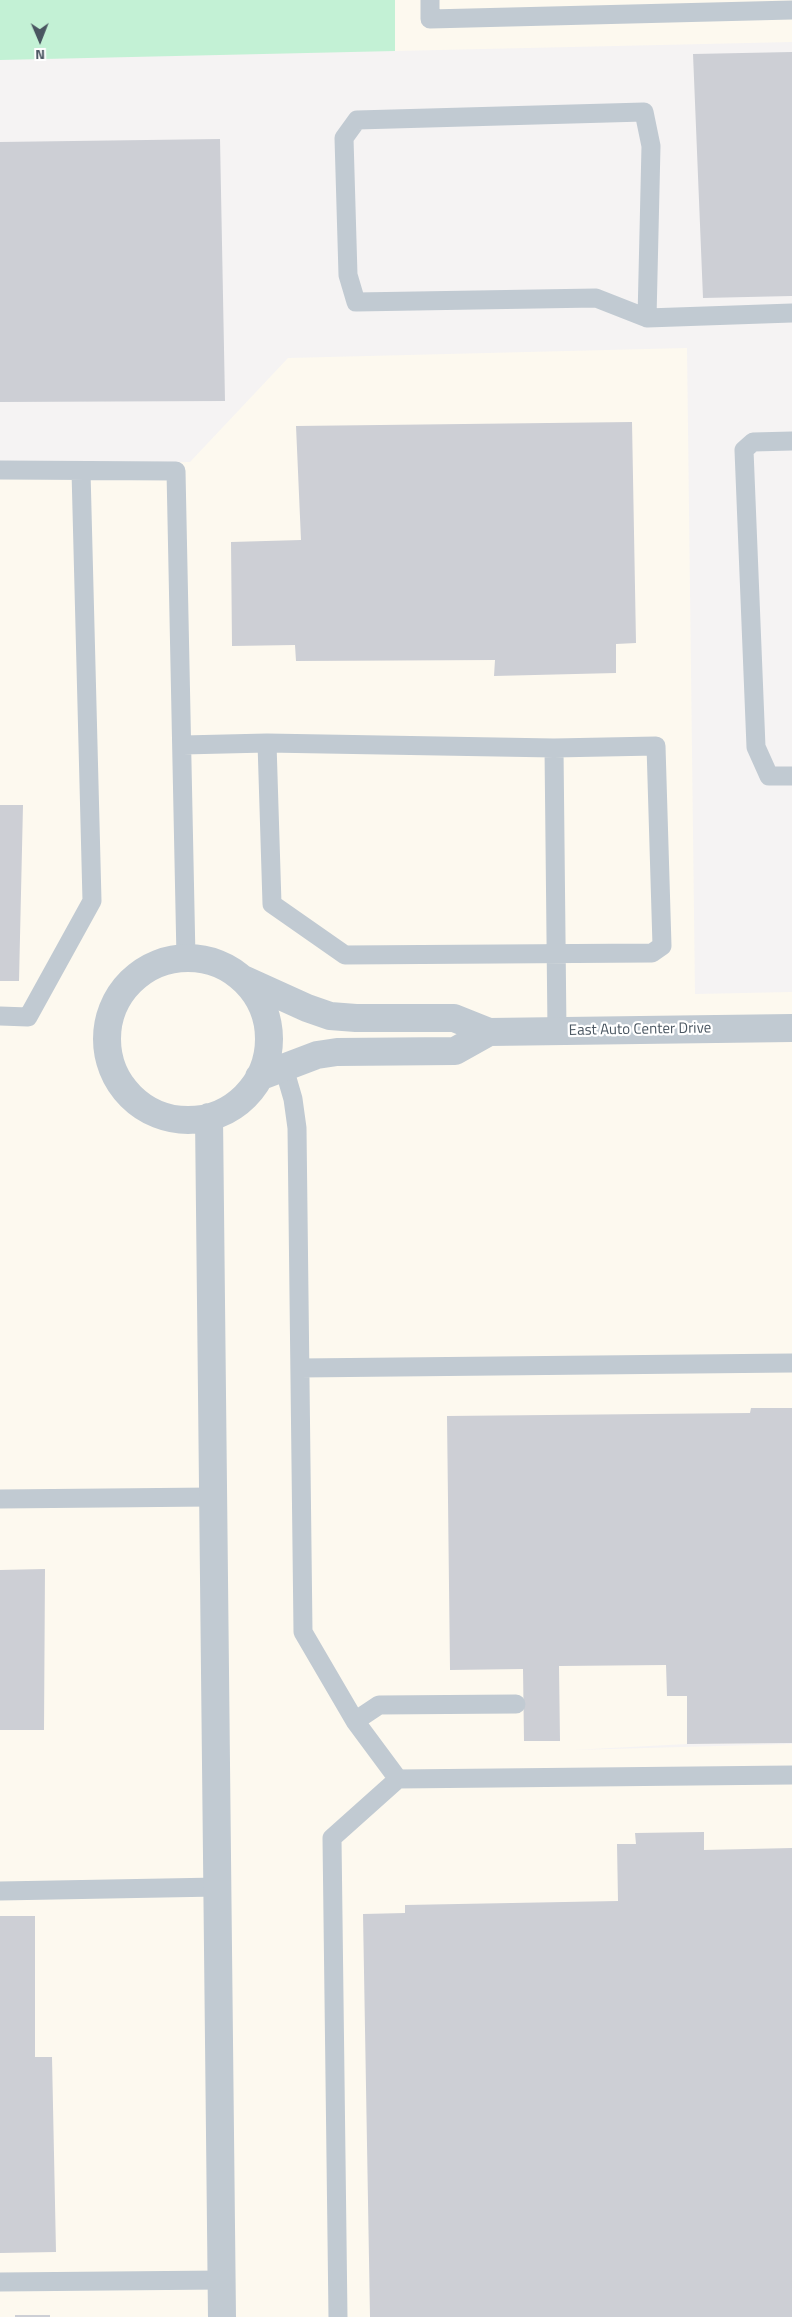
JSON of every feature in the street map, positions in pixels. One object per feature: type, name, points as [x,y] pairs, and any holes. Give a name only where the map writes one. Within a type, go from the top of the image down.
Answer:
[{"type":"street","points":[[186,958],[204,959],[227,968],[243,979],[256,994],[264,1011],[269,1030],[269,1048],[264,1068],[243,1099],[227,1110],[209,1117],[190,1120],[171,1118],[147,1110],[128,1094],[113,1072],[107,1048],[108,1022],[117,998],[133,979],[154,965],[186,958]]},
{"type":"street","name":"East Auto Center Drive","points":[[243,979],[307,1008],[330,1016],[356,1018],[454,1018],[488,1032],[792,1028]]},
{"type":"street","name":"East Auto Center Drive","points":[[259,1077],[317,1055],[337,1052],[455,1051],[488,1032]]},
{"type":"street","points":[[209,1117],[222,2317]]},
{"type":"lane","points":[[430,0],[430,18],[792,10]]},
{"type":"lane","points":[[647,318],[650,146],[644,112],[357,120],[344,138],[348,275],[356,302],[596,298],[647,318],[792,313]]},
{"type":"lane","points":[[792,441],[753,442],[744,450],[756,747],[769,776],[792,776]]},
{"type":"lane","points":[[0,470],[176,471],[186,958]]},
{"type":"lane","points":[[0,1016],[28,1017],[92,901],[81,470]]},
{"type":"lane","points":[[182,745],[267,743],[554,748],[656,746],[662,946],[652,953],[345,954],[272,904],[267,743]]},
{"type":"lane","points":[[554,748],[557,1031]]},
{"type":"lane","points":[[284,1068],[293,1099],[297,1128],[303,1632],[355,1721],[398,1779]]},
{"type":"lane","points":[[300,1368],[792,1363]]},
{"type":"lane","points":[[0,1499],[212,1497]]},
{"type":"lane","points":[[355,1721],[379,1705],[516,1704]]},
{"type":"lane","points":[[338,2317],[332,1838],[398,1779],[792,1775]]},
{"type":"lane","points":[[0,1892],[218,1888]]},
{"type":"lane","points":[[0,2282],[222,2280]]},
{"type":"shaded area","points":[[394,0],[792,0],[792,42],[395,51]]},
{"type":"shaded area","points":[[687,348],[695,994],[792,992],[792,1743],[687,1744],[573,1750],[792,1744],[792,2317],[0,2317],[0,466],[190,462],[288,358]]},
{"type":"green space","points":[[0,0],[395,0],[395,51],[0,60]]},
{"type":"building","points":[[792,52],[792,296],[703,298],[693,54]]},
{"type":"building","points":[[220,139],[225,401],[0,402],[0,142]]},
{"type":"building","points":[[632,422],[636,643],[616,644],[616,673],[494,676],[495,660],[296,661],[295,645],[232,646],[231,542],[301,540],[296,426]]},
{"type":"building","points":[[0,805],[23,805],[19,981],[0,981]]},
{"type":"building","points":[[751,1408],[792,1408],[792,1743],[687,1744],[687,1696],[667,1696],[666,1665],[559,1666],[560,1741],[524,1741],[523,1669],[450,1670],[447,1416],[750,1413]]},
{"type":"building","points":[[45,1569],[44,1730],[0,1730],[0,1570]]},
{"type":"building","points":[[704,1832],[704,1850],[792,1848],[792,2317],[370,2317],[363,1914],[405,1913],[405,1905],[618,1901],[617,1844],[636,1844],[635,1833]]},
{"type":"building","points":[[0,1916],[35,1916],[35,2057],[52,2057],[56,2252],[0,2253]]},
{"type":"building","points":[[15,2315],[50,2315],[50,2317],[15,2317]]}]
